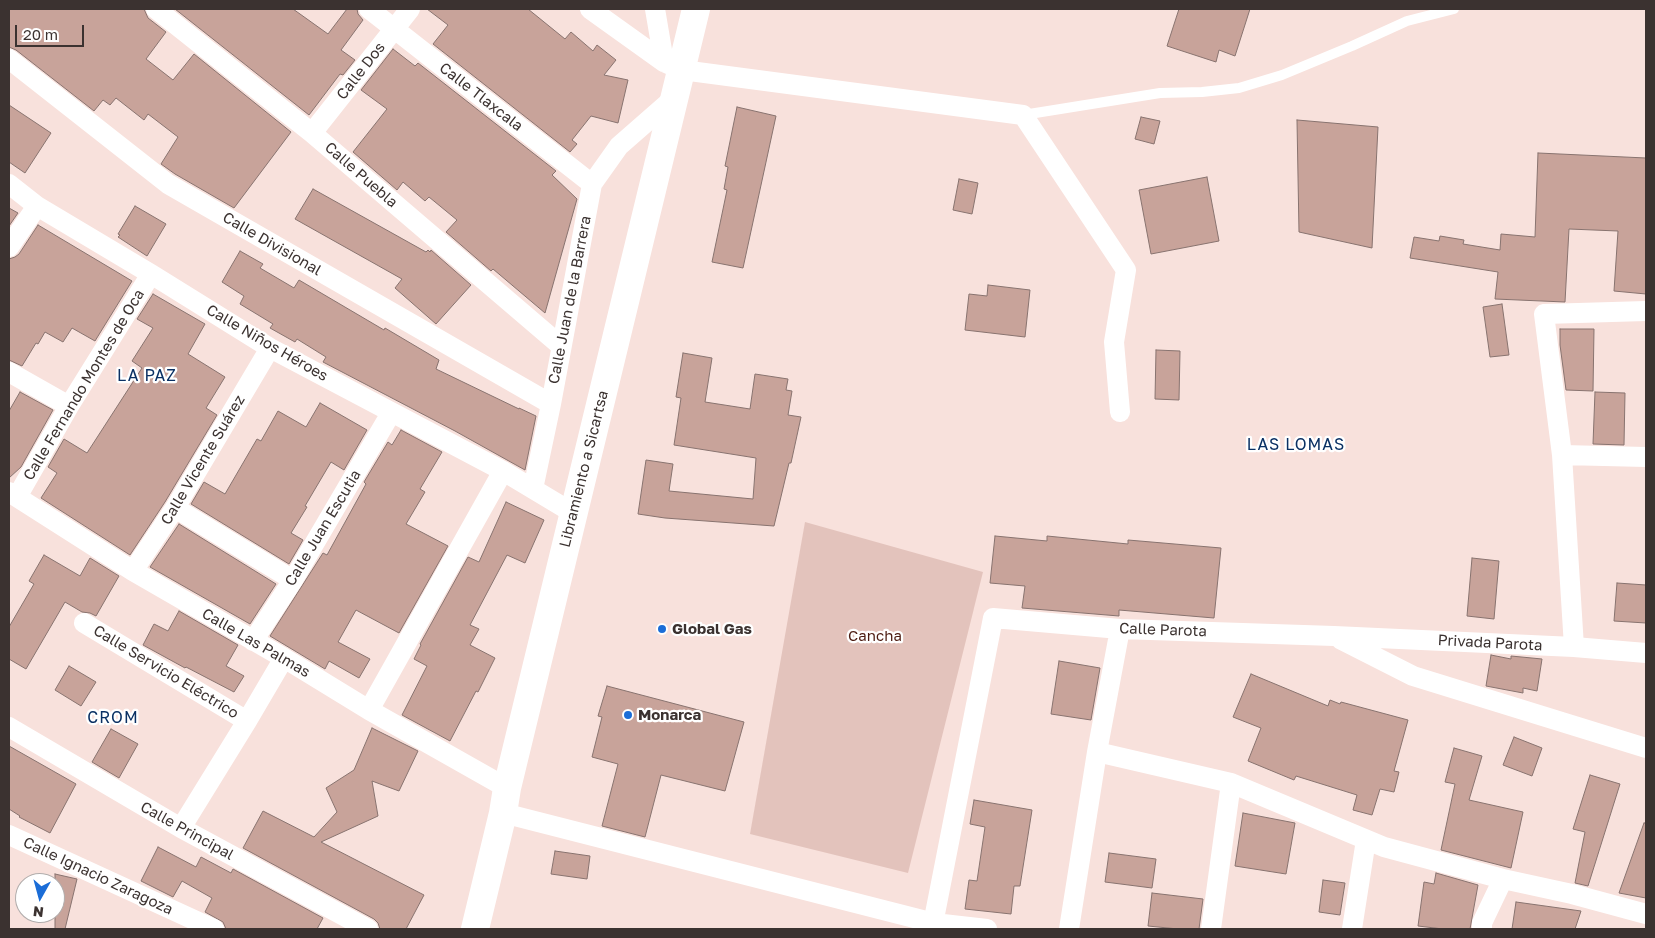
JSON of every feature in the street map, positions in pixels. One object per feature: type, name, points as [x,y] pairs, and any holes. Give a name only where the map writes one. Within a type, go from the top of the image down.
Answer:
[{"type":"main road","name":"Libramiento a Sicartsa","points":[[475,929],[573,513],[675,97],[673,66],[696,9]]},
{"type":"street","name":"Calle Puebla","points":[[156,9],[312,133],[561,346]]},
{"type":"street","name":"Calle Tlaxcala","points":[[369,9],[592,184]]},
{"type":"street","name":"Calle Dos","points":[[312,133],[410,9]]},
{"type":"street","points":[[590,9],[673,66],[1023,115],[1126,270],[1114,342],[1120,412]]},
{"type":"street","points":[[655,9],[673,66]]},
{"type":"street","name":"Calle Divisional","points":[[9,59],[168,184],[551,404]]},
{"type":"street","name":"Calle Juan de la Barrera","points":[[533,489],[551,404],[592,184],[619,146],[675,97]]},
{"type":"street","name":"Calle Niños Héroes","points":[[9,184],[37,206],[152,274],[270,348],[503,471],[533,489]]},
{"type":"street","points":[[9,247],[37,206]]},
{"type":"street","name":"Calle Fernando Montes de Oca","points":[[13,495],[152,274]]},
{"type":"street","points":[[1574,647],[1562,456],[1544,314],[1646,311]]},
{"type":"street","name":"Calle Vicente Suárez","points":[[133,571],[175,508],[270,348]]},
{"type":"street","points":[[9,372],[69,406]]},
{"type":"street","name":"Calle Juan Escutia","points":[[253,641],[293,580],[391,413]]},
{"type":"street","points":[[1562,456],[1646,457]]},
{"type":"street","points":[[369,710],[503,471]]},
{"type":"street","points":[[533,489],[573,513]]},
{"type":"street","name":"Calle Las Palmas","points":[[13,495],[133,571],[284,658],[369,710],[505,800],[933,926],[987,929]]},
{"type":"street","points":[[175,508],[293,580]]},
{"type":"street","name":"Calle Parota","points":[[933,926],[993,618],[1120,629],[1334,636]]},
{"type":"street","name":"Calle Servicio Eléctrico","points":[[84,622],[247,721]]},
{"type":"street","points":[[1065,927],[1120,629]]},
{"type":"street","points":[[1334,636],[1413,676],[1646,748]]},
{"type":"street","name":"Privada Parota","points":[[1334,636],[1574,647],[1646,653]]},
{"type":"street","points":[[181,828],[284,658]]},
{"type":"street","name":"Calle Principal","points":[[9,726],[181,828],[368,929]]},
{"type":"street","points":[[1097,752],[1232,784],[1384,847],[1503,879],[1572,894],[1646,914]]},
{"type":"street","points":[[1211,929],[1232,784]]},
{"type":"street","name":"Calle Ignacio Zaragoza","points":[[9,835],[214,929]]},
{"type":"street","points":[[1352,929],[1366,840]]},
{"type":"street","points":[[1482,929],[1482,924],[1503,879]]},
{"type":"street","points":[[1644,929],[1646,919]]},
{"type":"lane","points":[[1023,115],[1160,93],[1209,92],[1239,88],[1295,70],[1407,21],[1454,9]]},
{"type":"green space","name":"Cancha","points":[[805,522],[983,572],[908,873],[750,834]]},
{"type":"building","points":[[9,9],[144,9],[148,18],[166,32],[146,59],[173,80],[194,54],[291,132],[234,208],[161,164],[178,137],[148,114],[144,120],[116,98],[110,105],[103,100],[94,111],[16,50],[9,47]]},
{"type":"building","points":[[175,9],[293,9],[328,34],[347,9],[357,9],[358,14],[363,20],[341,50],[355,60],[343,75],[340,74],[309,115]]},
{"type":"building","points":[[427,9],[528,9],[565,39],[571,32],[593,51],[597,45],[616,60],[604,75],[628,80],[618,123],[591,116],[572,140],[577,144],[570,152],[433,44],[448,25]]},
{"type":"building","points":[[1179,9],[1250,9],[1235,56],[1219,50],[1216,62],[1167,46]]},
{"type":"building","points":[[393,49],[415,66],[418,63],[556,171],[552,175],[577,199],[545,313],[493,269],[491,271],[446,232],[457,220],[429,197],[425,201],[403,182],[397,190],[353,152],[387,109],[361,90]]},
{"type":"building","points":[[9,105],[51,133],[25,173],[9,162]]},
{"type":"building","points":[[737,107],[776,116],[743,268],[712,262],[727,190],[724,189],[728,167],[725,166]]},
{"type":"building","points":[[1141,117],[1160,121],[1154,144],[1135,139]]},
{"type":"building","points":[[1297,120],[1378,127],[1372,248],[1299,232]]},
{"type":"building","points":[[1538,153],[1646,158],[1646,294],[1614,291],[1618,231],[1569,229],[1565,302],[1495,299],[1498,272],[1410,258],[1414,237],[1439,241],[1440,236],[1464,240],[1463,244],[1500,250],[1501,234],[1535,237]]},
{"type":"building","points":[[1207,177],[1219,241],[1151,254],[1139,190]]},
{"type":"building","points":[[959,179],[978,183],[972,214],[953,210]]},
{"type":"building","points":[[313,189],[426,252],[431,250],[471,285],[436,324],[395,288],[402,279],[295,219]]},
{"type":"building","points":[[135,206],[166,224],[147,256],[118,237]]},
{"type":"building","points":[[9,208],[18,213],[9,226]]},
{"type":"building","points":[[38,225],[132,281],[95,341],[72,328],[63,342],[45,332],[22,366],[9,360],[9,259],[19,254]]},
{"type":"building","points":[[240,251],[263,264],[260,268],[294,288],[299,280],[439,360],[436,369],[536,416],[525,470],[323,362],[326,357],[297,339],[295,342],[270,328],[273,324],[240,304],[244,296],[222,282]]},
{"type":"building","points":[[988,285],[1030,290],[1025,337],[965,330],[969,294],[987,296]]},
{"type":"building","points":[[153,294],[205,324],[188,354],[225,377],[206,408],[217,415],[165,502],[130,555],[41,498],[57,473],[48,467],[64,439],[87,453],[142,368],[132,361],[153,328],[137,319]]},
{"type":"building","points":[[1502,304],[1509,355],[1490,357],[1483,307]]},
{"type":"building","points":[[1560,329],[1594,329],[1593,391],[1566,390],[1560,345]]},
{"type":"building","points":[[1156,350],[1180,351],[1179,400],[1155,399]]},
{"type":"building","points":[[683,353],[712,358],[705,402],[750,409],[755,374],[788,379],[786,390],[792,391],[788,415],[801,417],[774,526],[665,518],[638,514],[646,460],[673,464],[669,491],[753,499],[756,458],[674,445],[681,398],[676,397]]},
{"type":"building","points":[[20,392],[53,410],[21,467],[9,478],[9,411]]},
{"type":"building","points":[[1595,392],[1625,393],[1624,445],[1593,444]]},
{"type":"building","points":[[320,403],[367,430],[344,470],[331,462],[305,506],[307,507],[291,533],[303,540],[289,564],[191,504],[204,482],[225,494],[257,439],[261,441],[278,411],[306,427]]},
{"type":"building","points":[[401,430],[442,452],[420,489],[425,492],[406,524],[448,546],[399,633],[356,610],[338,642],[370,659],[359,678],[329,661],[325,669],[270,636],[323,553],[327,555],[366,484],[364,482],[388,442],[392,445]]},
{"type":"building","points":[[506,502],[544,520],[525,563],[507,555],[470,625],[479,629],[470,645],[495,658],[450,741],[402,715],[427,666],[414,659],[420,644],[468,557],[479,562]]},
{"type":"building","points":[[179,524],[276,584],[250,624],[150,567]]},
{"type":"building","points":[[995,536],[1047,541],[1047,536],[1128,544],[1128,540],[1221,548],[1214,618],[1119,610],[1119,616],[1022,608],[1025,586],[990,583]]},
{"type":"building","points":[[44,555],[80,576],[90,558],[119,576],[96,616],[82,612],[65,602],[26,669],[9,659],[9,627],[34,584],[29,581]]},
{"type":"building","points":[[1472,558],[1499,561],[1494,619],[1467,616]]},
{"type":"building","points":[[1617,583],[1646,585],[1646,623],[1614,621]]},
{"type":"building","points":[[179,611],[238,645],[226,666],[244,676],[234,692],[143,645],[154,624],[168,631]]},
{"type":"building","points":[[1491,655],[1511,659],[1511,656],[1542,659],[1537,691],[1523,688],[1523,693],[1486,686]]},
{"type":"building","points":[[1059,661],[1100,668],[1091,720],[1051,714]]},
{"type":"building","points":[[69,666],[96,682],[81,706],[55,690]]},
{"type":"building","points":[[1251,674],[1328,706],[1330,700],[1408,720],[1394,771],[1399,772],[1394,792],[1380,789],[1372,815],[1353,810],[1357,795],[1296,776],[1294,780],[1248,761],[1261,728],[1233,717]]},
{"type":"building","points":[[607,686],[744,722],[725,791],[661,775],[645,837],[602,826],[618,764],[592,757],[602,717],[598,716]]},
{"type":"building","points":[[372,728],[418,751],[399,791],[372,781],[378,816],[321,842],[424,895],[406,929],[380,929],[374,919],[243,848],[263,811],[314,837],[337,812],[326,788],[354,770]]},
{"type":"building","points":[[111,729],[138,744],[119,778],[92,762]]},
{"type":"building","points":[[1514,737],[1542,748],[1532,776],[1503,765]]},
{"type":"building","points":[[9,746],[76,784],[50,833],[19,817],[9,809]]},
{"type":"building","points":[[1454,748],[1482,756],[1469,800],[1523,812],[1511,868],[1441,850],[1455,784],[1445,782]]},
{"type":"building","points":[[1590,775],[1620,784],[1588,886],[1575,883],[1585,832],[1573,829]]},
{"type":"building","points":[[974,800],[1032,810],[1020,886],[1014,886],[1011,914],[965,909],[969,880],[977,881],[985,827],[970,824]]},
{"type":"building","points":[[1243,813],[1295,823],[1286,874],[1235,866]]},
{"type":"building","points":[[1644,823],[1646,823],[1646,898],[1619,893]]},
{"type":"building","points":[[158,847],[196,867],[201,857],[231,873],[233,869],[323,918],[317,929],[226,929],[223,922],[205,912],[212,898],[182,881],[173,897],[141,881]]},
{"type":"building","points":[[555,851],[590,856],[587,879],[551,874]]},
{"type":"building","points":[[1109,853],[1156,859],[1152,888],[1105,882]]},
{"type":"building","points":[[1436,873],[1478,885],[1470,929],[1443,929],[1418,926],[1424,882],[1434,884]]},
{"type":"building","points":[[65,876],[77,879],[65,929],[55,929],[55,923],[65,923]]},
{"type":"building","points":[[1323,880],[1345,883],[1340,915],[1319,912]]},
{"type":"building","points":[[1152,893],[1203,899],[1199,929],[1148,926]]},
{"type":"building","points":[[1516,902],[1581,911],[1575,929],[1512,929]]},
{"type":"place","name":"Global Gas","points":[[662,629]]},
{"type":"place","name":"Monarca","points":[[628,715]]},
{"type":"district","name":"LA PAZ","points":[[147,376]]},
{"type":"district","name":"LAS LOMAS","points":[[1296,445]]},
{"type":"district","name":"CROM","points":[[113,718]]}]
